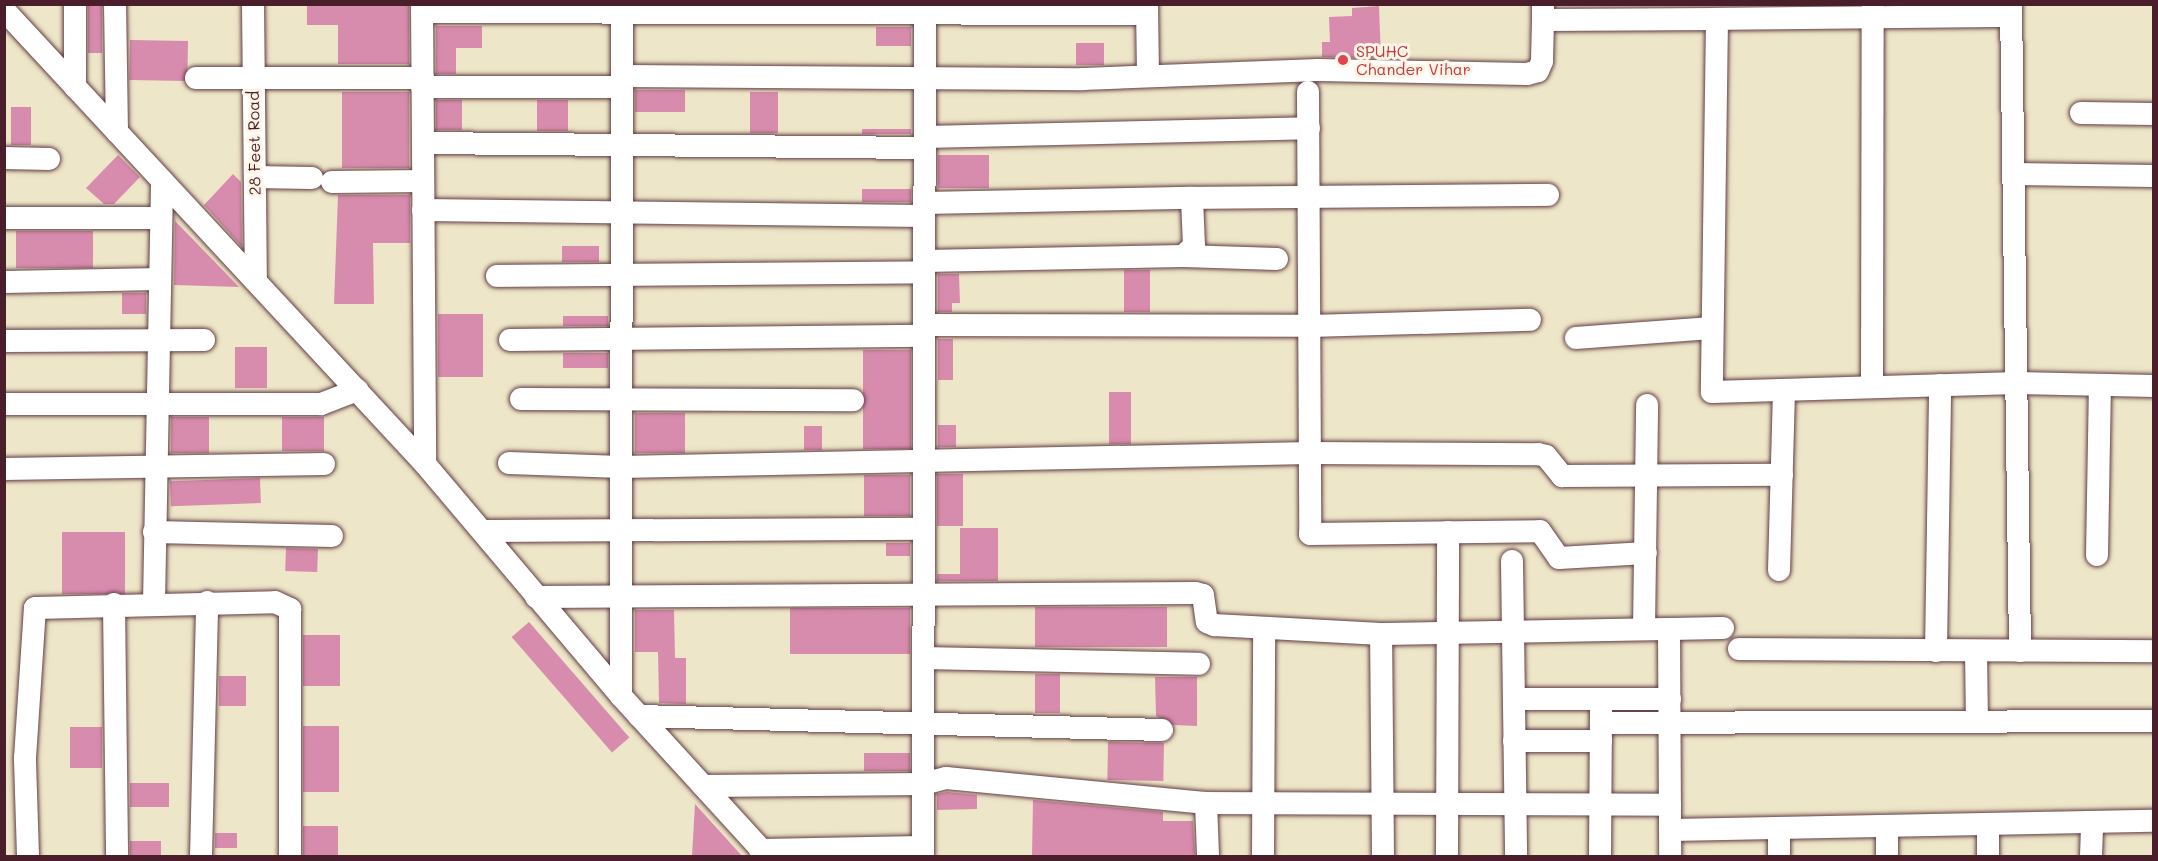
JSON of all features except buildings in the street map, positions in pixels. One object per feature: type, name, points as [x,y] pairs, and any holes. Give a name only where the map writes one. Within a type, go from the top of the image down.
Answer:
[{"type":"street","points":[[75,4],[75,87]]},
{"type":"street","points":[[116,4],[117,132]]},
{"type":"street","name":"28 Feet Road","points":[[253,4],[256,281]]},
{"type":"street","points":[[425,464],[422,8],[1147,10],[1148,76]]},
{"type":"street","points":[[621,696],[622,9]]},
{"type":"street","points":[[4,10],[425,464],[485,531],[536,597],[621,696],[763,854],[923,852],[925,9]]},
{"type":"street","points":[[196,78],[253,76],[422,82],[622,82],[926,75],[1148,76],[1318,70],[1527,74],[1538,71],[1542,61],[1543,12],[1692,12],[1717,19],[1873,12],[2011,10],[2020,651]]},
{"type":"street","points":[[1872,387],[1873,12]]},
{"type":"street","points":[[1717,19],[1711,328],[1712,392],[2017,383],[2100,388],[2154,386]]},
{"type":"street","points":[[1308,93],[1310,534],[1540,531],[1559,558],[1646,553]]},
{"type":"street","points":[[2081,113],[2154,114]]},
{"type":"street","points":[[423,143],[925,143],[1309,128]]},
{"type":"street","points":[[4,158],[49,159]]},
{"type":"street","points":[[2014,174],[2154,176]]},
{"type":"street","points":[[255,177],[423,181]]},
{"type":"street","points":[[154,603],[162,181]]},
{"type":"street","points":[[423,210],[924,209],[1309,195],[1548,195]]},
{"type":"street","points":[[1183,256],[1194,246],[1192,198]]},
{"type":"street","points":[[4,218],[161,218]]},
{"type":"street","points":[[497,276],[924,266],[1183,256],[1276,259]]},
{"type":"street","points":[[4,282],[160,279]]},
{"type":"street","points":[[510,340],[621,342],[924,330],[1310,326],[1530,320]]},
{"type":"street","points":[[1576,338],[1711,328]]},
{"type":"street","points":[[4,341],[204,340]]},
{"type":"street","points":[[1936,651],[1940,385]]},
{"type":"street","points":[[2097,555],[2100,388]]},
{"type":"street","points":[[4,404],[321,404],[357,390]]},
{"type":"street","points":[[1779,570],[1784,390]]},
{"type":"street","points":[[521,399],[621,402],[854,400]]},
{"type":"street","points":[[1644,629],[1648,474],[1647,405]]},
{"type":"street","points":[[508,463],[621,467],[924,464],[1310,453],[1538,454],[1546,456],[1562,476],[1782,475]]},
{"type":"street","points":[[4,470],[324,464]]},
{"type":"street","points":[[485,531],[923,529]]},
{"type":"street","points":[[154,532],[332,536]]},
{"type":"street","points":[[1447,856],[1448,532]]},
{"type":"street","points":[[1512,561],[1516,856]]},
{"type":"street","points":[[536,597],[1195,593],[1203,595],[1207,622],[1264,629],[1382,634],[1723,628]]},
{"type":"street","points":[[201,856],[207,602]]},
{"type":"street","points":[[28,856],[25,758],[32,611],[40,605],[275,602],[290,609],[290,856]]},
{"type":"street","points":[[114,604],[117,856]]},
{"type":"street","points":[[1669,628],[1670,856]]},
{"type":"street","points":[[1263,856],[1264,629]]},
{"type":"street","points":[[1382,634],[1383,856]]},
{"type":"street","points":[[1739,649],[2154,651]]},
{"type":"street","points":[[1976,651],[1977,722]]},
{"type":"street","points":[[923,658],[1199,663]]},
{"type":"street","points":[[1514,699],[1670,699]]},
{"type":"street","points":[[1600,856],[1601,699]]},
{"type":"street","points":[[639,716],[1162,729]]},
{"type":"street","points":[[1514,741],[1670,723],[2154,721]]},
{"type":"street","points":[[702,786],[923,784],[946,778],[1206,803],[1515,802],[1670,805]]},
{"type":"street","points":[[1206,803],[1208,856]]},
{"type":"street","points":[[1670,830],[2154,821]]},
{"type":"street","points":[[2091,856],[2092,823]]},
{"type":"street","points":[[1988,825],[1988,856]]},
{"type":"street","points":[[1887,827],[1887,856]]},
{"type":"street","points":[[1779,828],[1779,856]]},
{"type":"place","name":"SPUHC Chander Vihar","points":[[1343,60]]}]
